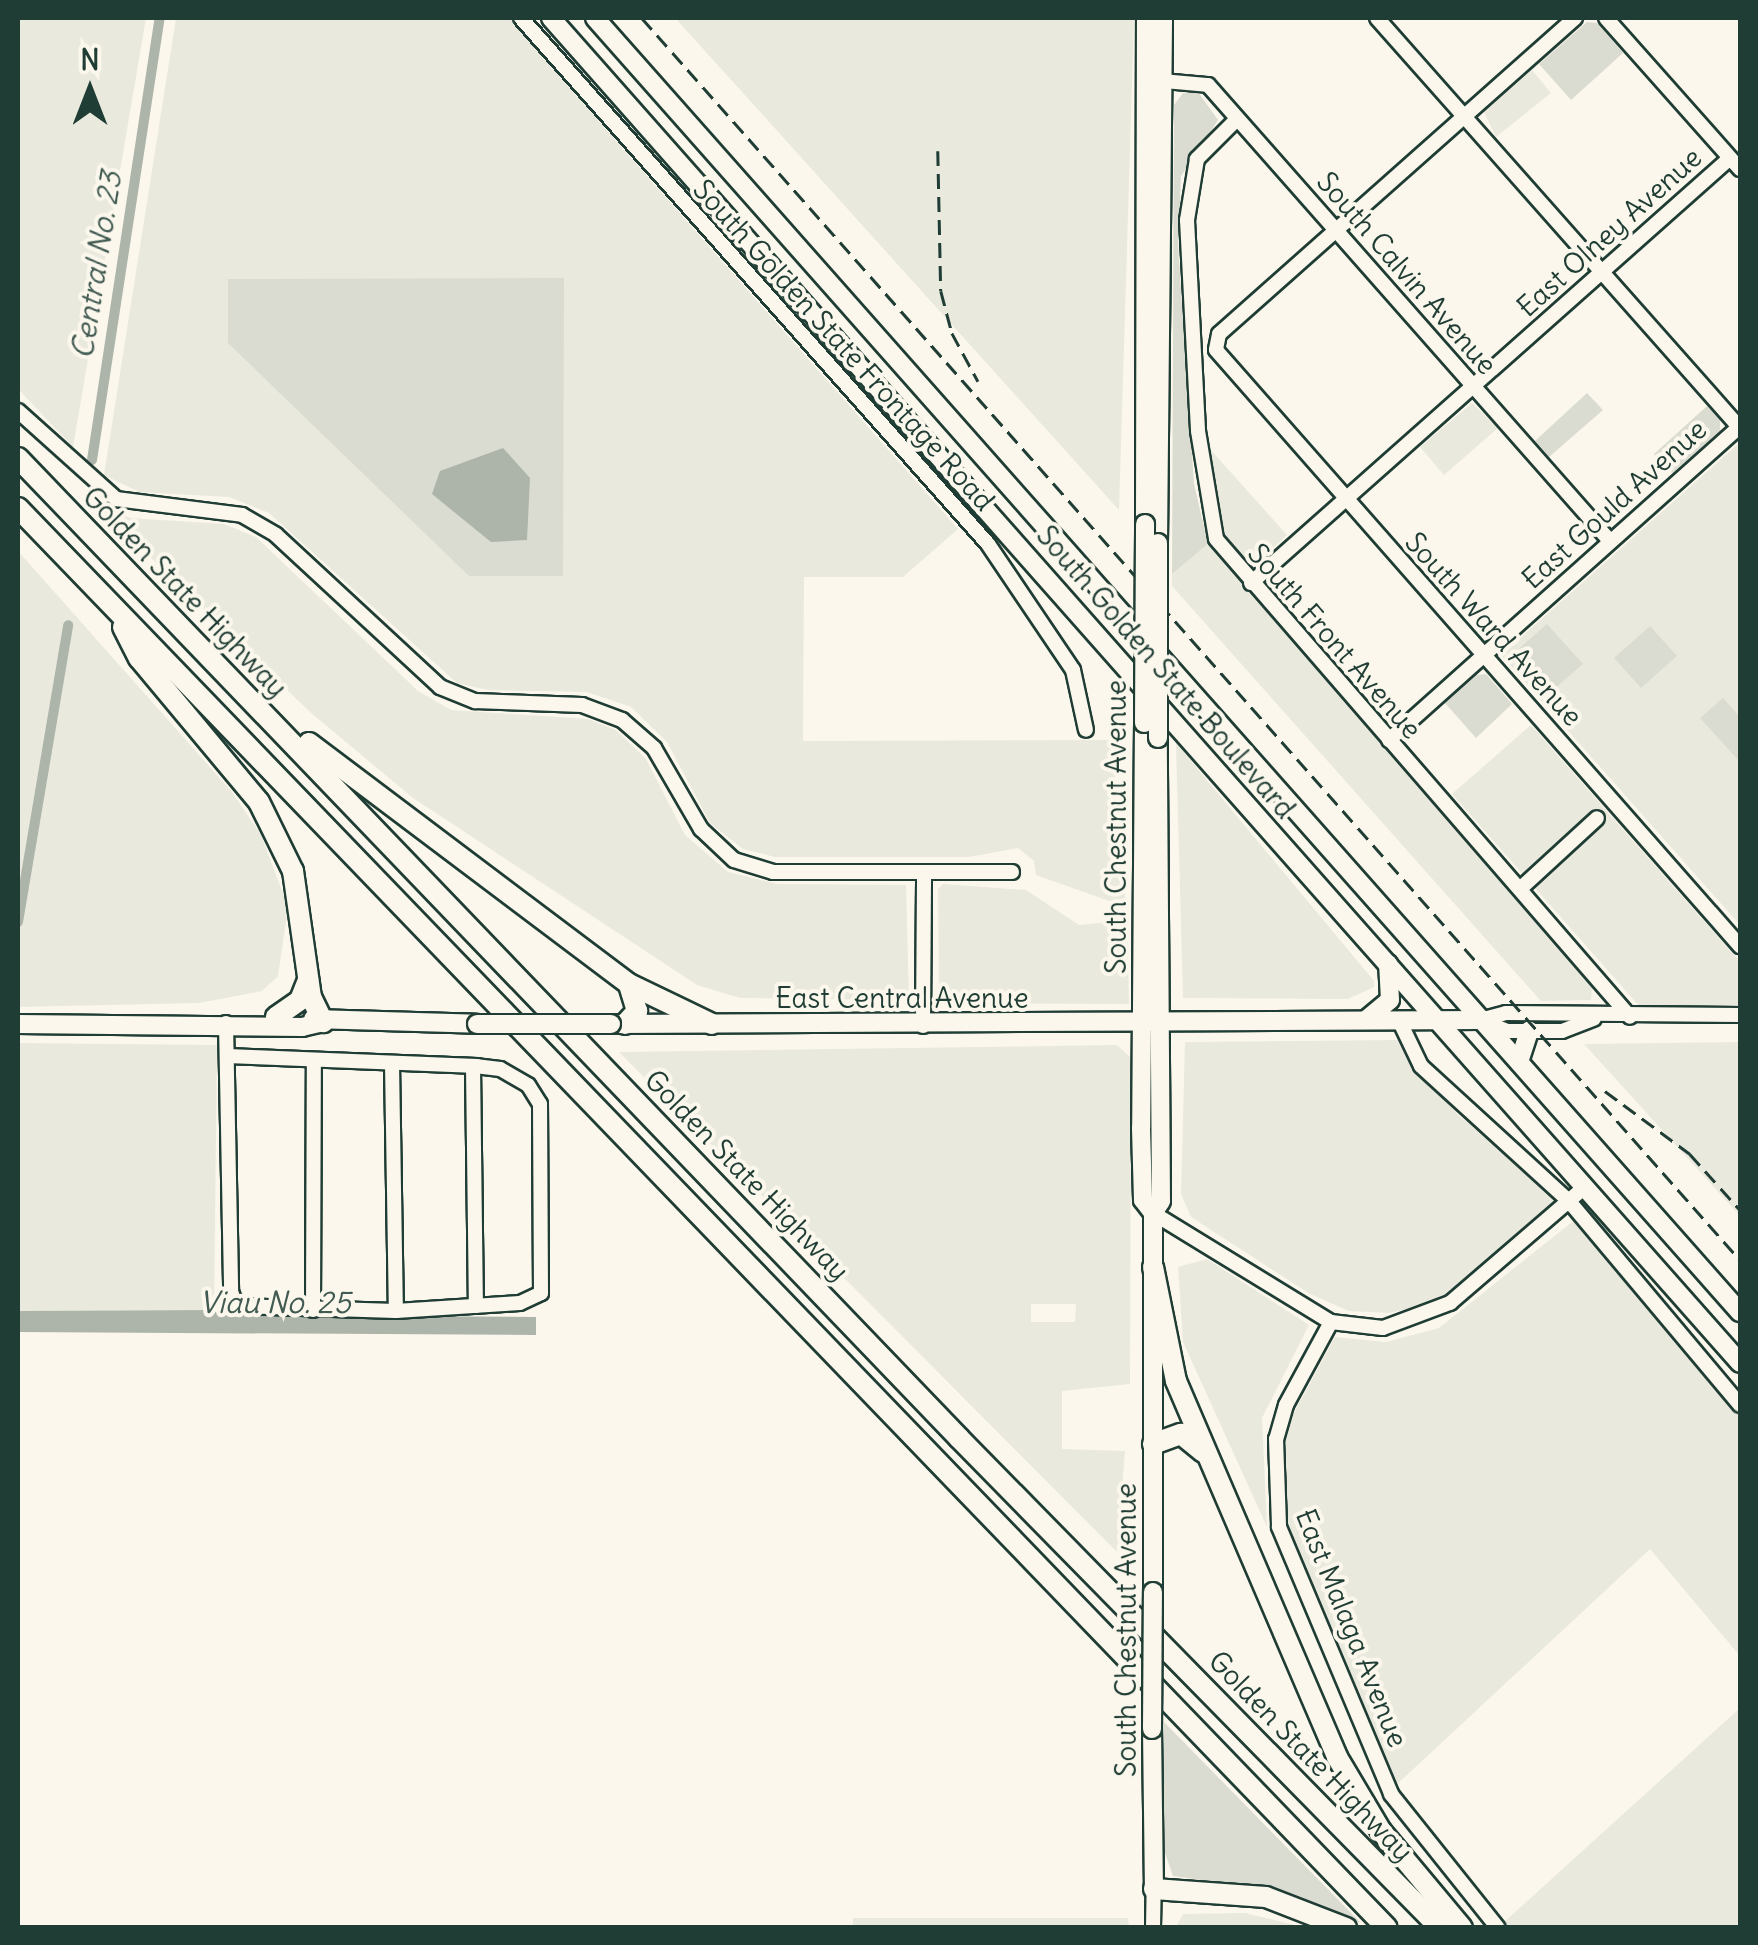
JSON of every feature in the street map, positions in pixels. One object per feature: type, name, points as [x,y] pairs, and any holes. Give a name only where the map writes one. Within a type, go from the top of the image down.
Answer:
[{"type":"highway","name":"Golden State Highway","points":[[18,458],[959,1438],[1440,1928]]},
{"type":"highway","points":[[18,508],[1388,1928]]},
{"type":"highway","points":[[110,603],[139,658],[259,802],[293,871],[308,980],[324,1022]]},
{"type":"highway","points":[[226,674],[378,800],[629,984],[712,1024]]},
{"type":"highway","points":[[276,1017],[300,1000],[308,980]]},
{"type":"highway","points":[[618,1024],[637,1011],[629,984]]},
{"type":"highway","points":[[1153,1266],[1171,1367],[1206,1457],[1337,1757],[1381,1831],[1462,1928]]},
{"type":"highway","points":[[1154,1444],[1168,1434],[1187,1435],[1206,1457]]},
{"type":"highway","points":[[1154,1889],[1266,1897],[1346,1928]]},
{"type":"main road","name":"South Golden State Boulevard","points":[[551,18],[1740,1362]]},
{"type":"main road","name":"South Golden State Boulevard","points":[[596,18],[1740,1312]]},
{"type":"main road","name":"South Chestnut Avenue","points":[[1146,18],[1154,80],[1158,543],[1152,1023],[1143,1200],[1153,1213],[1154,1889]]},
{"type":"main road","name":"South Chestnut Avenue","points":[[1152,1023],[1144,722],[1145,524],[1154,80],[1163,18]]},
{"type":"main road","points":[[1365,1021],[1390,1000],[1388,964]]},
{"type":"main road","name":"East Central Avenue","points":[[226,1023],[276,1017],[324,1022],[922,1026],[1480,1020]]},
{"type":"main road","name":"East Central Avenue","points":[[18,1024],[226,1023],[302,1027],[324,1022]]},
{"type":"main road","points":[[1519,1062],[1529,1031]]},
{"type":"street","name":"South Golden State Frontage Road","points":[[522,18],[988,544],[1073,670],[1086,704],[1086,730]]},
{"type":"street","points":[[1378,18],[1740,428]]},
{"type":"street","points":[[1336,230],[1575,18]]},
{"type":"street","points":[[1606,18],[1735,164]]},
{"type":"street","name":"South Calvin Avenue","points":[[1154,80],[1208,85],[1610,541]]},
{"type":"street","name":"South Front Avenue","points":[[1236,119],[1206,146],[1192,175],[1187,273],[1210,521],[1226,556],[1521,888],[1630,1017]]},
{"type":"street","name":"East Olney Avenue","points":[[1251,583],[1602,272],[1735,164]]},
{"type":"street","name":"South Ward Avenue","points":[[1336,230],[1215,343],[1219,357],[1740,946]]},
{"type":"street","points":[[18,411],[116,499],[242,515],[276,536],[440,687],[475,702],[582,705],[622,720],[654,748],[701,829],[734,860],[774,872],[924,876],[1012,872]]},
{"type":"street","name":"East Gould Avenue","points":[[1389,740],[1740,428]]},
{"type":"street","points":[[1521,888],[1598,818]]},
{"type":"street","points":[[922,1026],[924,876]]},
{"type":"street","name":"East Central Avenue","points":[[1480,1020],[1533,1012],[1595,1018],[1740,1015]]},
{"type":"street","name":"East Central Avenue","points":[[1480,1020],[1529,1031],[1562,1031],[1595,1018]]},
{"type":"street","points":[[1398,1020],[1436,1081],[1569,1201],[1740,1405]]},
{"type":"street","points":[[226,1023],[233,1302],[247,1309],[476,1306],[520,1303],[543,1286],[540,1104],[513,1074],[473,1066],[227,1056]]},
{"type":"street","points":[[313,1310],[314,1060]]},
{"type":"street","points":[[392,1063],[396,1310]]},
{"type":"street","points":[[473,1066],[476,1306]]},
{"type":"street","points":[[1153,1213],[1331,1322],[1384,1328],[1450,1303],[1585,1187]]},
{"type":"street","name":"East Malaga Avenue","points":[[1331,1322],[1286,1405],[1276,1439],[1279,1528],[1392,1794],[1498,1928]]},
{"type":"street","name":"South Chestnut Avenue","points":[[1153,1928],[1154,1889]]},
{"type":"shaded area","points":[[18,18],[146,18],[73,447],[18,389]]},
{"type":"shaded area","points":[[176,18],[508,18],[958,529],[903,577],[804,577],[803,741],[1112,740],[1126,907],[1036,875],[1034,861],[1018,848],[969,857],[775,857],[743,849],[710,823],[667,742],[631,707],[587,692],[488,690],[457,683],[269,513],[229,497],[139,492],[104,475]]},
{"type":"shaded area","points":[[675,18],[1134,18],[1119,510],[734,83]]},
{"type":"shaded area","points":[[1587,22],[1597,23],[1623,53],[1571,100],[1539,64]]},
{"type":"shaded area","points":[[1532,70],[1551,93],[1496,137],[1484,112]]},
{"type":"shaded area","points":[[1198,92],[1218,120],[1181,176],[1178,245],[1194,484],[1208,544],[1172,574],[1174,105],[1183,93]]},
{"type":"shaded area","points":[[564,278],[563,576],[469,576],[228,343],[228,279]]},
{"type":"shaded area","points":[[1587,393],[1603,410],[1549,457],[1535,441]]},
{"type":"shaded area","points":[[1472,403],[1498,428],[1444,475],[1420,447]]},
{"type":"shaded area","points":[[1707,406],[1720,420],[1720,431],[1672,473],[1654,454]]},
{"type":"shaded area","points":[[1737,445],[1740,449],[1740,925],[1501,655]]},
{"type":"shaded area","points":[[503,448],[530,478],[527,540],[491,542],[432,494],[440,471]]},
{"type":"shaded area","points":[[1209,448],[1287,535],[1254,566],[1230,543],[1218,519]]},
{"type":"shaded area","points":[[85,494],[130,518],[224,524],[256,537],[418,691],[451,710],[588,719],[616,730],[646,759],[685,835],[728,872],[778,884],[906,885],[909,1000],[740,998],[697,985],[413,798],[310,712]]},
{"type":"shaded area","points":[[1208,544],[1592,987],[1591,1000],[1541,1001],[1172,586],[1172,574]]},
{"type":"shaded area","points":[[18,551],[232,792],[261,835],[288,907],[278,976],[262,991],[199,1003],[18,1007]]},
{"type":"shaded area","points":[[1547,624],[1583,664],[1547,695],[1512,655]]},
{"type":"shaded area","points":[[1650,626],[1677,656],[1641,688],[1614,658]]},
{"type":"shaded area","points":[[1486,674],[1512,704],[1476,738],[1445,703],[1477,675]]},
{"type":"shaded area","points":[[1723,698],[1740,717],[1739,761],[1700,718]]},
{"type":"shaded area","points":[[1531,725],[1740,962],[1740,1006],[1640,1007],[1452,794]]},
{"type":"shaded area","points":[[1176,743],[1374,981],[1374,987],[1348,999],[1183,998]]},
{"type":"shaded area","points":[[943,884],[1026,890],[1079,925],[1127,920],[1129,1004],[939,1003],[938,889]]},
{"type":"shaded area","points":[[1399,1040],[1456,1113],[1558,1198],[1442,1301],[1389,1313],[1349,1311],[1310,1294],[1191,1217],[1181,1194],[1185,1042]]},
{"type":"shaded area","points":[[1740,1042],[1740,1216],[1584,1044]]},
{"type":"shaded area","points":[[18,1043],[217,1045],[214,1310],[18,1311]]},
{"type":"shaded area","points":[[1117,1045],[1131,1058],[1130,1384],[1062,1391],[1062,1449],[1125,1451],[1117,1552],[619,1052]],"holes":[[[1031,1304],[1076,1304],[1075,1322],[1031,1322]]]},
{"type":"shaded area","points":[[1576,1219],[1619,1272],[1639,1272],[1740,1391],[1740,1656],[1650,1549],[1393,1788],[1289,1534],[1277,1467],[1283,1433],[1335,1337],[1386,1342],[1439,1328]]},
{"type":"shaded area","points":[[1207,1259],[1309,1325],[1262,1418],[1267,1527],[1183,1342],[1178,1267]]},
{"type":"shaded area","points":[[214,1310],[219,1315],[536,1317],[536,1335],[18,1332],[18,1311]]},
{"type":"shaded area","points":[[1740,1708],[1740,1927],[1501,1925]]},
{"type":"shaded area","points":[[1162,1720],[1361,1923],[1259,1888],[1173,1876],[1165,1853]]},
{"type":"shaded area","points":[[1245,1913],[1303,1927],[1176,1927],[1183,1914]]},
{"type":"shaded area","points":[[853,1918],[1128,1918],[1129,1927],[853,1928]]},
{"type":"waterway","name":"Central No. 23","points":[[92,460],[160,18]]},
{"type":"waterway","name":"Central No. 23","points":[[18,922],[68,625]]},
{"type":"railway","points":[[642,18],[1740,1260]]},
{"type":"railway","points":[[938,151],[941,291],[952,333],[978,381]]},
{"type":"railway","points":[[1605,1091],[1690,1154],[1740,1210]]},
{"type":"water label","name":"Viau No. 25","points":[[275,1302]]}]
